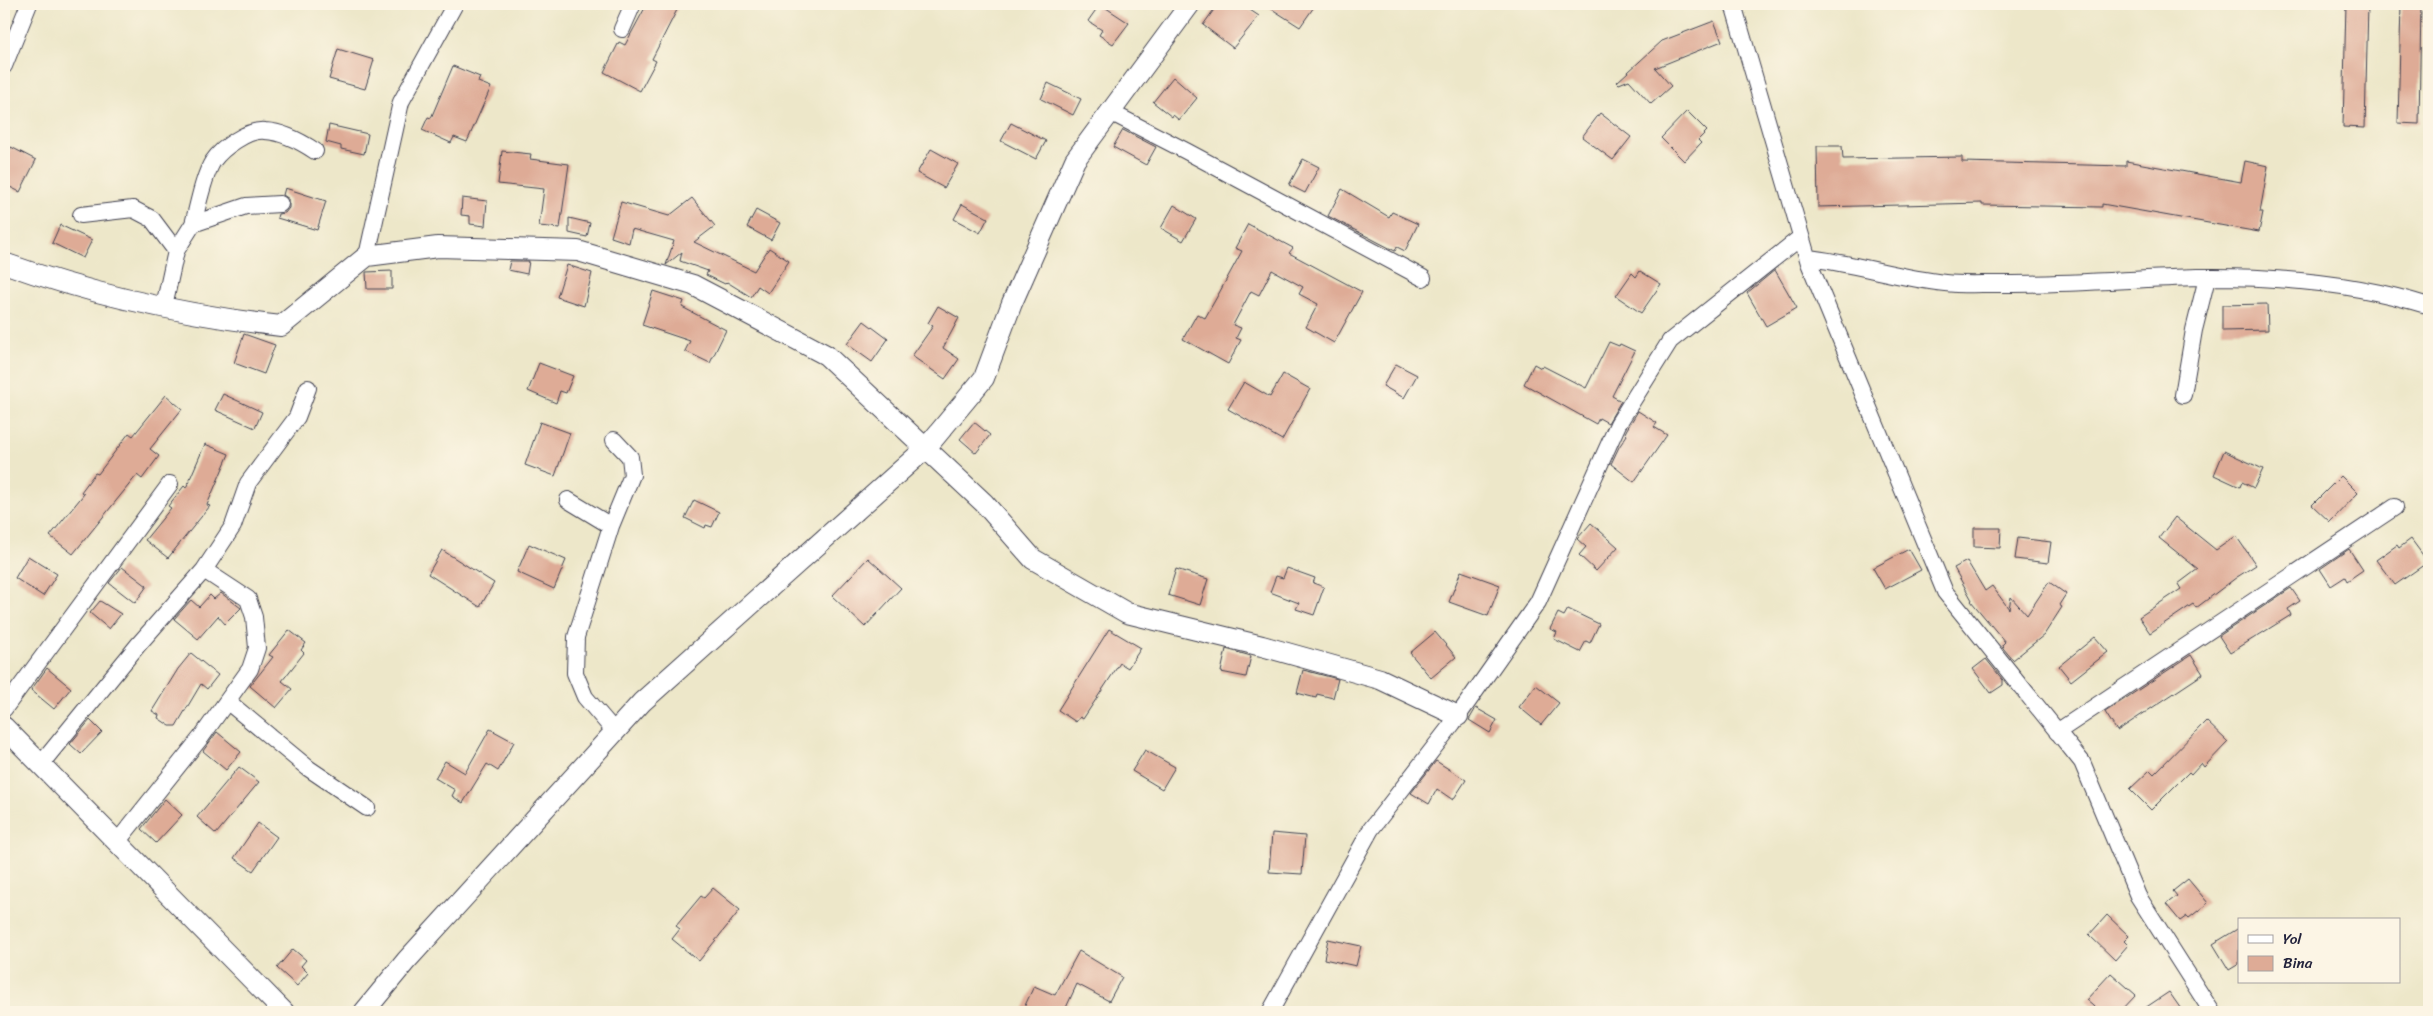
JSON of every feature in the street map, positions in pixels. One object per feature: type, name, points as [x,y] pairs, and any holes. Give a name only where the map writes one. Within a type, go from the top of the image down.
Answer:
[{"type":"street","points":[[4,66],[29,4]]},
{"type":"street","points":[[366,256],[401,102],[455,4]]},
{"type":"street","points":[[622,29],[633,4]]},
{"type":"street","points":[[364,1012],[406,961],[642,702],[926,448],[984,378],[1012,304],[1075,160],[1190,4]]},
{"type":"street","points":[[1733,4],[1808,258],[1945,592],[2082,762],[2138,896],[2212,1012]]},
{"type":"street","points":[[1110,112],[1423,278]]},
{"type":"street","points":[[164,306],[176,251],[193,224],[200,197],[213,162],[235,140],[263,130],[296,139],[315,151]]},
{"type":"street","points":[[193,224],[246,206],[280,204]]},
{"type":"street","points":[[81,214],[133,209],[152,219],[176,251]]},
{"type":"street","points":[[1270,1012],[1371,829],[1458,716],[1538,602],[1618,424],[1670,341],[1802,237]]},
{"type":"street","points":[[4,262],[46,278],[214,318],[281,326],[366,256],[438,247],[578,251],[693,285],[826,355],[984,503],[1033,559],[1127,613],[1262,646],[1380,679],[1458,716]]},
{"type":"street","points":[[1808,258],[1838,261],[1874,270],[1945,283],[2049,285],[2207,278],[2316,283],[2370,290],[2429,306]]},
{"type":"street","points":[[2183,394],[2194,330],[2207,278]]},
{"type":"street","points":[[41,764],[138,645],[204,570],[233,526],[248,483],[297,417],[308,388]]},
{"type":"street","points":[[614,440],[630,456],[632,475],[611,526],[576,636],[576,673],[585,697],[615,732]]},
{"type":"street","points":[[4,709],[170,484]]},
{"type":"street","points":[[568,500],[611,526]]},
{"type":"street","points":[[2057,732],[2394,507]]},
{"type":"street","points":[[118,841],[227,701],[250,669],[257,648],[254,617],[248,599],[204,570]]},
{"type":"street","points":[[227,701],[308,768],[367,808]]},
{"type":"street","points":[[4,727],[284,1012]]},
{"type":"building","points":[[647,4],[680,4],[652,59],[656,61],[640,91],[604,72],[619,42],[625,45]]},
{"type":"building","points":[[1100,4],[1129,23],[1113,44],[1099,35],[1102,30],[1088,21]]},
{"type":"building","points":[[1218,4],[1241,4],[1259,16],[1233,48],[1203,25]]},
{"type":"building","points":[[1264,4],[1316,4],[1300,27]]},
{"type":"building","points":[[2346,4],[2368,4],[2365,128],[2343,127]]},
{"type":"building","points":[[2401,4],[2421,4],[2419,124],[2398,123]]},
{"type":"building","points":[[1714,21],[1722,41],[1655,68],[1671,86],[1651,104],[1629,80],[1619,84],[1617,82],[1662,41]]},
{"type":"building","points":[[338,49],[374,60],[365,89],[329,79]]},
{"type":"building","points":[[453,66],[480,77],[478,82],[491,87],[467,142],[454,137],[451,143],[422,130],[428,117],[431,118]]},
{"type":"building","points":[[1173,77],[1197,98],[1179,120],[1173,115],[1172,117],[1153,102]]},
{"type":"building","points":[[1048,83],[1081,99],[1073,115],[1041,99]]},
{"type":"building","points":[[1687,111],[1707,131],[1698,140],[1701,143],[1684,161],[1661,138]]},
{"type":"building","points":[[1600,113],[1631,137],[1613,160],[1582,137]]},
{"type":"building","points":[[1011,123],[1046,141],[1036,159],[1001,141]]},
{"type":"building","points":[[329,125],[368,134],[364,154],[341,149],[341,146],[326,142]]},
{"type":"building","points":[[1123,130],[1156,147],[1146,165],[1113,147]]},
{"type":"building","points":[[1817,146],[1842,146],[1843,159],[1962,157],[1962,162],[2126,166],[2126,161],[2241,182],[2245,161],[2268,166],[2260,212],[2263,212],[2259,232],[2102,204],[2102,207],[1982,205],[1982,203],[1818,207]]},
{"type":"building","points":[[11,147],[36,160],[20,192],[4,184],[4,162]]},
{"type":"building","points":[[931,149],[958,164],[944,188],[917,173]]},
{"type":"building","points":[[502,151],[531,154],[530,159],[569,164],[560,228],[539,226],[544,189],[498,184]]},
{"type":"building","points":[[1303,159],[1319,167],[1305,193],[1289,185]]},
{"type":"building","points":[[285,188],[326,201],[317,230],[277,218],[278,214],[285,213],[289,208],[289,199],[283,195]]},
{"type":"building","points":[[1342,189],[1389,217],[1392,212],[1418,224],[1405,251],[1397,247],[1395,251],[1328,216]]},
{"type":"building","points":[[462,198],[487,201],[485,226],[470,224],[470,216],[461,215]]},
{"type":"building","points":[[692,198],[715,226],[694,242],[754,271],[769,248],[789,261],[768,293],[758,286],[751,297],[727,282],[725,284],[706,275],[708,271],[680,261],[682,252],[666,265],[674,241],[632,229],[629,243],[611,237],[621,202],[669,216]]},
{"type":"building","points":[[962,204],[988,218],[980,233],[954,219]]},
{"type":"building","points":[[1174,205],[1196,219],[1183,241],[1161,228]]},
{"type":"building","points":[[756,210],[780,223],[771,240],[747,227]]},
{"type":"building","points":[[569,218],[590,223],[587,237],[569,233]]},
{"type":"building","points":[[1248,224],[1293,248],[1289,253],[1362,292],[1334,343],[1306,327],[1318,304],[1299,294],[1303,287],[1272,270],[1259,295],[1251,291],[1233,325],[1241,328],[1236,338],[1241,340],[1228,364],[1183,339],[1197,314],[1205,318],[1242,251],[1235,248]]},
{"type":"building","points":[[60,225],[92,240],[83,258],[52,243]]},
{"type":"building","points":[[510,261],[529,261],[527,274],[508,270]]},
{"type":"building","points":[[567,265],[592,273],[584,306],[557,297]]},
{"type":"building","points":[[1775,270],[1797,308],[1766,326],[1747,293]]},
{"type":"building","points":[[392,271],[392,289],[367,289],[366,272]]},
{"type":"building","points":[[1640,271],[1661,284],[1641,313],[1616,296],[1632,273],[1636,277]]},
{"type":"building","points":[[653,291],[684,301],[682,307],[726,330],[710,363],[685,351],[690,341],[642,325]]},
{"type":"building","points":[[2267,304],[2268,330],[2222,331],[2222,305]]},
{"type":"building","points":[[938,306],[959,318],[943,348],[959,359],[945,379],[912,356],[933,326],[928,323]]},
{"type":"building","points":[[864,321],[888,339],[872,362],[847,344]]},
{"type":"building","points":[[244,334],[275,345],[264,374],[234,363]]},
{"type":"building","points":[[1609,342],[1619,346],[1620,344],[1635,351],[1612,396],[1621,401],[1608,423],[1599,418],[1596,424],[1524,384],[1534,364],[1541,368],[1543,366],[1586,388]]},
{"type":"building","points":[[539,363],[573,376],[566,393],[560,391],[556,403],[528,391]]},
{"type":"building","points":[[1396,364],[1417,375],[1404,398],[1383,386]]},
{"type":"building","points":[[1283,374],[1310,389],[1282,440],[1228,409],[1244,382],[1270,397]]},
{"type":"building","points":[[223,394],[262,412],[255,428],[215,410]]},
{"type":"building","points":[[166,395],[182,409],[150,449],[159,456],[142,479],[137,475],[73,554],[50,536],[84,494],[81,492],[95,473],[98,474],[129,433],[133,436]]},
{"type":"building","points":[[1638,411],[1657,423],[1654,427],[1667,435],[1634,482],[1611,464],[1627,435],[1625,433],[1627,429]]},
{"type":"building","points":[[540,422],[570,433],[555,476],[525,465]]},
{"type":"building","points":[[974,422],[990,435],[976,453],[960,439]]},
{"type":"building","points":[[205,444],[229,454],[207,505],[210,506],[168,558],[145,540],[171,508],[168,506],[184,486],[186,488]]},
{"type":"building","points":[[2224,451],[2263,469],[2254,488],[2242,482],[2240,487],[2214,475]]},
{"type":"building","points":[[2341,476],[2358,493],[2330,522],[2312,505]]},
{"type":"building","points":[[694,500],[719,512],[712,527],[706,525],[705,528],[685,518]]},
{"type":"building","points":[[2175,517],[2216,550],[2236,536],[2256,565],[2196,608],[2193,604],[2150,633],[2139,617],[2181,589],[2178,584],[2198,569],[2159,538]]},
{"type":"building","points":[[1591,523],[1618,547],[1596,571],[1579,555],[1586,547],[1577,539]]},
{"type":"building","points":[[1974,528],[2001,528],[2000,548],[1974,547]]},
{"type":"building","points":[[2018,538],[2051,542],[2048,563],[2015,559]]},
{"type":"building","points":[[2411,539],[2428,562],[2395,585],[2376,560],[2397,545],[2399,548]]},
{"type":"building","points":[[529,544],[566,560],[554,589],[517,572]]},
{"type":"building","points":[[1909,549],[1921,570],[1885,589],[1873,568]]},
{"type":"building","points":[[2349,549],[2363,570],[2347,581],[2345,577],[2331,586],[2320,569]]},
{"type":"building","points":[[442,550],[494,583],[480,607],[428,574]]},
{"type":"building","points":[[28,556],[57,574],[43,596],[15,578]]},
{"type":"building","points":[[868,558],[901,588],[865,627],[832,596]]},
{"type":"building","points":[[1967,561],[1985,591],[1992,586],[2009,609],[2011,597],[2027,615],[2049,582],[2066,594],[2059,605],[2062,607],[2044,635],[2013,660],[2003,648],[2002,645],[2005,642],[1971,601],[1954,568]]},
{"type":"building","points":[[122,567],[147,586],[135,603],[109,583]]},
{"type":"building","points":[[1287,568],[1315,578],[1313,583],[1324,587],[1314,615],[1296,609],[1299,603],[1270,592],[1276,576],[1283,578]]},
{"type":"building","points":[[1176,569],[1208,579],[1200,605],[1168,595]]},
{"type":"building","points":[[1461,571],[1500,585],[1488,616],[1449,602]]},
{"type":"building","points":[[2291,588],[2300,601],[2288,609],[2291,615],[2230,653],[2219,636]]},
{"type":"building","points":[[221,593],[241,608],[225,624],[218,616],[198,639],[174,619],[191,600],[199,607],[210,595],[214,599]]},
{"type":"building","points":[[100,601],[121,614],[109,629],[90,613]]},
{"type":"building","points":[[1568,609],[1599,624],[1590,643],[1586,641],[1580,652],[1554,639],[1557,632],[1550,629],[1558,613],[1564,616]]},
{"type":"building","points":[[1109,629],[1141,648],[1128,668],[1120,663],[1083,719],[1080,717],[1076,722],[1058,710]]},
{"type":"building","points":[[289,630],[306,643],[301,650],[304,653],[282,681],[292,689],[276,708],[250,686],[273,657],[269,655]]},
{"type":"building","points":[[1435,632],[1456,657],[1431,678],[1410,653]]},
{"type":"building","points":[[2095,637],[2108,652],[2071,681],[2059,666]]},
{"type":"building","points":[[1226,649],[1251,656],[1246,677],[1221,672]]},
{"type":"building","points":[[191,653],[218,675],[207,689],[201,684],[176,726],[170,726],[158,718],[159,715],[152,711],[178,669]]},
{"type":"building","points":[[2191,655],[2203,674],[2117,731],[2105,712]]},
{"type":"building","points":[[1986,659],[2003,680],[2003,685],[1991,693],[1973,669]]},
{"type":"building","points":[[47,668],[71,688],[54,709],[31,690]]},
{"type":"building","points":[[1303,670],[1338,679],[1333,698],[1317,694],[1316,698],[1297,693]]},
{"type":"building","points":[[1536,685],[1559,703],[1541,725],[1519,707]]},
{"type":"building","points":[[1476,708],[1497,720],[1490,733],[1469,720]]},
{"type":"building","points":[[90,720],[102,732],[81,754],[70,744]]},
{"type":"building","points":[[2206,721],[2228,742],[2204,767],[2201,763],[2191,774],[2189,772],[2151,810],[2130,789],[2150,770],[2154,774]]},
{"type":"building","points":[[490,729],[514,742],[498,771],[487,764],[463,803],[452,796],[455,790],[435,778],[445,761],[465,773]]},
{"type":"building","points":[[217,732],[241,752],[226,770],[203,751]]},
{"type":"building","points":[[1145,750],[1175,767],[1162,789],[1132,771]]},
{"type":"building","points":[[1436,761],[1466,780],[1453,800],[1437,789],[1429,804],[1411,793]]},
{"type":"building","points":[[239,767],[259,782],[216,834],[197,817]]},
{"type":"building","points":[[165,799],[182,815],[156,843],[141,829]]},
{"type":"building","points":[[258,823],[277,837],[253,871],[234,858]]},
{"type":"building","points":[[1272,833],[1305,836],[1302,874],[1269,872]]},
{"type":"building","points":[[2188,879],[2208,903],[2189,918],[2187,916],[2180,921],[2166,904],[2177,896],[2173,891]]},
{"type":"building","points":[[713,888],[740,910],[699,961],[672,939],[680,929],[676,926],[701,896],[704,898]]},
{"type":"building","points":[[2107,915],[2129,936],[2124,941],[2128,945],[2115,960],[2089,935]]},
{"type":"building","points":[[2238,929],[2238,965],[2229,970],[2213,944]]},
{"type":"building","points":[[1328,939],[1361,946],[1356,966],[1324,959]]},
{"type":"building","points":[[293,949],[306,960],[301,966],[308,973],[297,986],[277,968]]},
{"type":"building","points":[[1079,951],[1122,977],[1109,1001],[1077,984],[1064,1012],[1022,1012],[1034,986],[1055,995]]},
{"type":"building","points":[[2111,973],[2136,995],[2120,1012],[2100,1012],[2086,1000]]},
{"type":"building","points":[[2169,992],[2183,1012],[2139,1012]]}]
